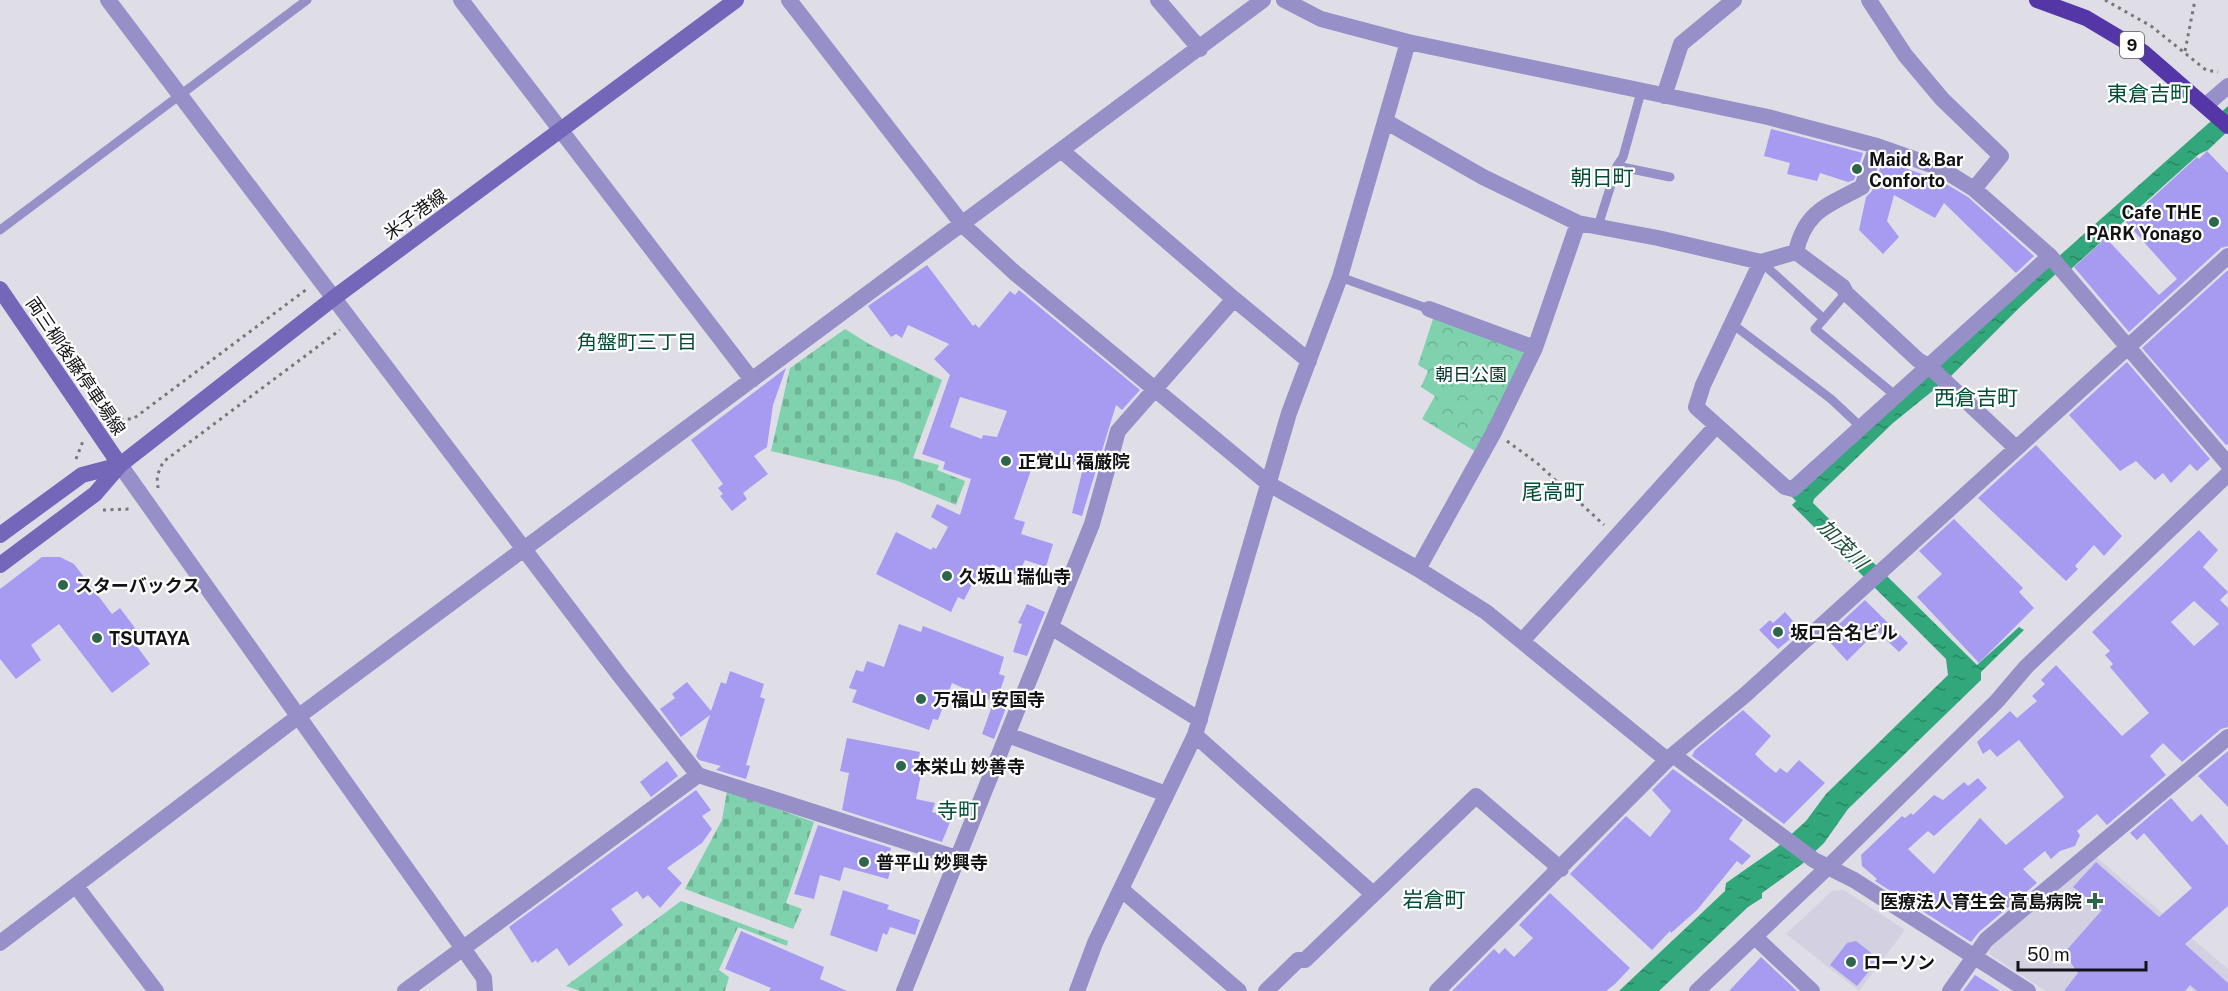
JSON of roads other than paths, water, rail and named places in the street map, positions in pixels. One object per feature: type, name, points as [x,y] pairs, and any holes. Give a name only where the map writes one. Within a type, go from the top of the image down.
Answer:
[{"type":"highway","name":"9","points":[[2037,0],[2086,18],[2143,52],[2228,126]]},
{"type":"main road","name":"米子港線","points":[[0,565],[95,494],[120,465],[335,297],[736,0]]},
{"type":"main road","name":"両三柳後藤停車場線","points":[[0,289],[120,465]]},
{"type":"main road","name":"米子港線","points":[[0,535],[82,476],[120,465]]},
{"type":"street","points":[[108,0],[698,775],[957,858]]},
{"type":"street","points":[[461,0],[752,380]]},
{"type":"street","points":[[789,0],[963,225],[1015,273],[1269,484],[1418,569],[1486,612],[1670,757],[1775,833],[1811,858],[1854,879],[2028,991]]},
{"type":"street","points":[[1158,0],[1200,49]]},
{"type":"street","points":[[0,943],[299,716],[1263,0]]},
{"type":"street","points":[[1284,0],[1321,19],[1408,42],[1768,117],[1877,146],[1940,168],[1974,189],[2056,263],[2228,464]]},
{"type":"street","points":[[1665,96],[1681,44],[1734,0]]},
{"type":"street","points":[[1869,0],[1905,55],[1934,90],[2001,156],[1974,189]]},
{"type":"street","points":[[1077,991],[1095,943],[1198,727],[1289,412],[1340,277],[1408,42]]},
{"type":"street","points":[[2210,108],[2227,79]]},
{"type":"street","points":[[1385,121],[1483,177],[1578,223],[1761,262],[1796,252]]},
{"type":"street","points":[[1796,252],[1801,232],[1810,218],[1841,195],[1862,187],[1877,146]]},
{"type":"street","points":[[1062,150],[1309,361]]},
{"type":"street","points":[[1418,569],[1494,432],[1535,348],[1578,223]]},
{"type":"street","points":[[1796,252],[1844,287],[1846,293],[1918,360],[1930,367],[2015,447]]},
{"type":"street","points":[[1437,991],[1670,757],[1745,695],[2015,447],[2228,256]]},
{"type":"street","points":[[1761,262],[1703,385],[1696,406],[1785,487],[1793,489],[1896,396],[2056,263]]},
{"type":"street","points":[[904,991],[1092,524],[1118,431],[1234,299]]},
{"type":"street","points":[[1429,309],[1535,348]]},
{"type":"street","points":[[1523,640],[1716,426]]},
{"type":"street","points":[[120,465],[484,978],[485,991]]},
{"type":"street","points":[[1697,991],[1828,867],[1997,701],[2025,667],[2228,474]]},
{"type":"street","points":[[1051,627],[1198,727],[1373,894]]},
{"type":"street","points":[[1008,735],[1166,794]]},
{"type":"street","points":[[1950,991],[1986,940],[2228,737]]},
{"type":"street","points":[[405,991],[698,775]]},
{"type":"street","points":[[1266,991],[1298,960],[1305,960],[1476,796],[1561,869]]},
{"type":"street","points":[[76,886],[156,991]]},
{"type":"street","points":[[1121,889],[1239,991]]},
{"type":"street","points":[[1755,937],[1812,991]]},
{"type":"lane","points":[[0,230],[307,0]]},
{"type":"lane","points":[[1598,226],[1617,166],[1623,157],[1641,92]]},
{"type":"lane","points":[[1617,166],[1670,177]]},
{"type":"lane","points":[[1761,262],[1824,318]]},
{"type":"lane","points":[[1340,277],[1429,309]]},
{"type":"lane","points":[[1846,293],[1815,329],[1896,396]]},
{"type":"lane","points":[[1731,323],[1831,399],[1862,428]]},
{"type":"water","name":"加茂川","points":[[2228,106],[2228,131],[2208,150],[2199,154],[2071,269],[2058,272],[1951,376],[1893,423],[1814,499],[1813,503],[1977,665],[2019,627],[2024,630],[1981,672],[1981,680],[1848,809],[1824,843],[1802,864],[1762,893],[1762,898],[1748,907],[1659,991],[1619,991],[1725,891],[1726,883],[1776,848],[1806,821],[1826,794],[1948,675],[1946,659],[1792,505],[1796,501],[1792,497],[1896,401]]},
{"type":"place","name":"Maid ＆Bar Conforto","points":[[1857,169]]},
{"type":"place","name":"Cafe THE PARK Yonago","points":[[2214,222]]},
{"type":"place","name":"正覚山 福厳院","points":[[1006,461]]},
{"type":"place","name":"久坂山 瑞仙寺","points":[[947,576]]},
{"type":"place","name":"スターバックス","points":[[63,585]]},
{"type":"place","name":"坂口合名ビル","points":[[1778,632]]},
{"type":"place","name":"TSUTAYA","points":[[97,638]]},
{"type":"place","name":"万福山 安国寺","points":[[921,699]]},
{"type":"place","name":"本栄山 妙善寺","points":[[901,766]]},
{"type":"place","name":"普平山 妙興寺","points":[[864,862]]},
{"type":"place","name":"医療法人育生会 高島病院","points":[[2095,901]]},
{"type":"place","name":"ローソン","points":[[1851,962]]},
{"type":"district","name":"東倉吉町","points":[[2149,93]]},
{"type":"district","name":"朝日町","points":[[1602,177]]},
{"type":"district","name":"角盤町三丁目","points":[[637,342]]},
{"type":"district","name":"西倉吉町","points":[[1976,397]]},
{"type":"district","name":"尾高町","points":[[1553,491]]},
{"type":"district","name":"寺町","points":[[958,810]]},
{"type":"district","name":"岩倉町","points":[[1434,899]]},
{"type":"park label","name":"朝日公園","points":[[1471,374]]}]
